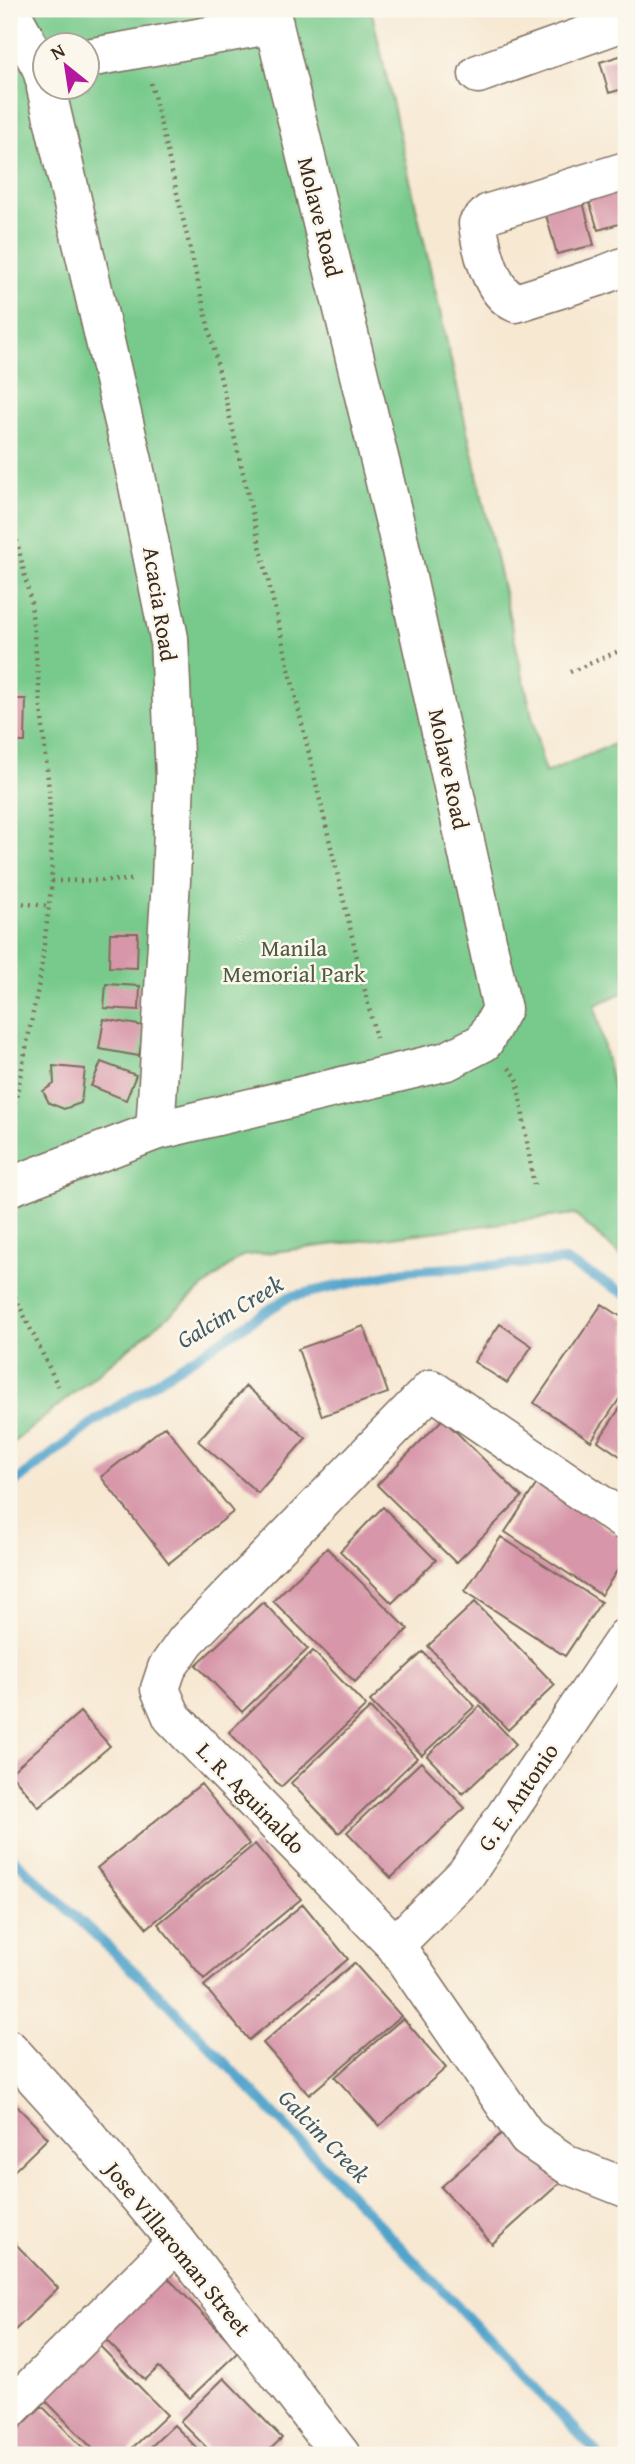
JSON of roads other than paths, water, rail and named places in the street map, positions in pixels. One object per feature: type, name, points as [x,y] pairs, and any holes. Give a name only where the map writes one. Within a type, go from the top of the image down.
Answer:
[{"type":"street","name":"Acacia Road","points":[[9,9],[32,64]]},
{"type":"street","points":[[102,55],[272,16]]},
{"type":"street","name":"Molave Road","points":[[155,1131],[447,1061],[484,1042],[502,1009],[395,523],[272,16]]},
{"type":"street","points":[[478,74],[626,21]]},
{"type":"street","name":"Acacia Road","points":[[43,102],[133,461],[169,638],[175,778],[155,1131]]},
{"type":"street","points":[[626,171],[489,214],[478,224],[488,267],[504,295],[516,303],[626,266]]},
{"type":"street","points":[[9,1187],[155,1131]]},
{"type":"street","name":"L. R. Aguinaldo","points":[[626,1522],[431,1389],[186,1640],[167,1668],[160,1689],[172,1717],[395,1945],[528,2138],[568,2165],[626,2188]]},
{"type":"street","name":"G. E. Antonio","points":[[395,1945],[466,1874],[626,1637]]},
{"type":"street","name":"Jose Villaroman Street","points":[[9,2049],[85,2133],[177,2242],[341,2455]]},
{"type":"street","points":[[9,2410],[177,2242]]},
{"type":"waterway","name":"Galcim Creek","points":[[9,1487],[95,1421],[289,1297],[405,1271],[565,1261],[626,1294]]},
{"type":"waterway","name":"Galcim Creek","points":[[9,1854],[169,2004],[599,2455]]},
{"type":"park label","name":"Manila Memorial Park","points":[[294,961]]}]
